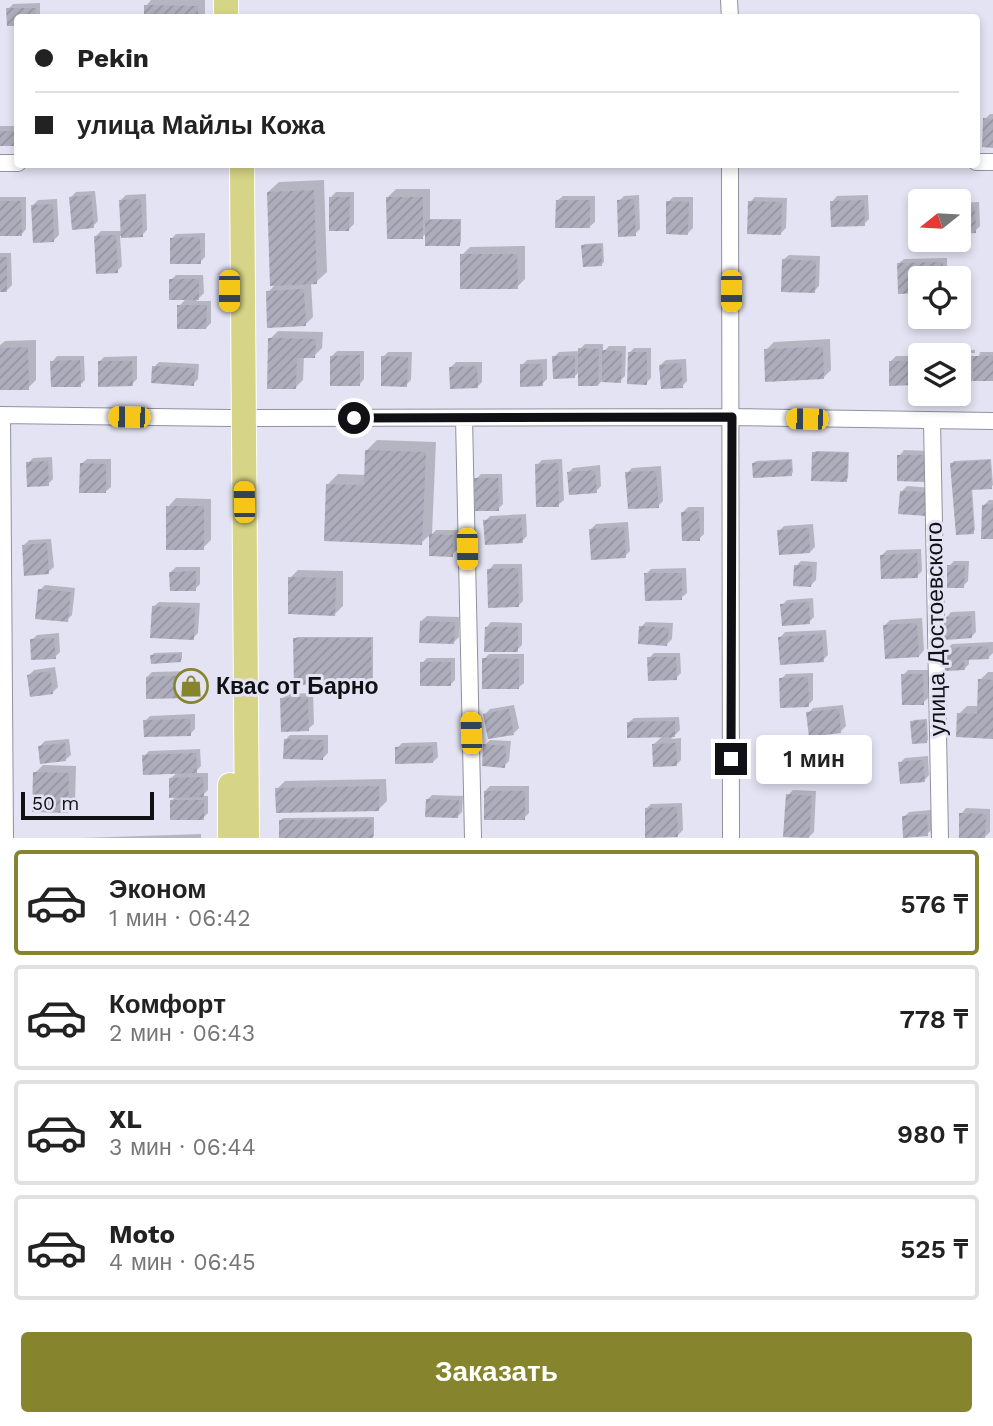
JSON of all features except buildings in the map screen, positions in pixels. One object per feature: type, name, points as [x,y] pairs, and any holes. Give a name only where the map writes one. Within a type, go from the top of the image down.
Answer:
[{"type":"main road","points":[[227,168],[237,418],[247,838]]},
{"type":"main road","points":[[230,838],[242,168]]},
{"type":"street","points":[[730,168],[731,838]]},
{"type":"street","points":[[5,838],[1,415],[237,418],[732,417],[993,421]]},
{"type":"street","points":[[464,418],[473,838]]},
{"type":"street","name":"улица Достоевского","points":[[932,421],[940,838]]},
{"type":"place","name":"Квас от Барно","points":[[191,686]]},
{"type":"route","points":[[354,418],[732,417],[731,759]]}]
